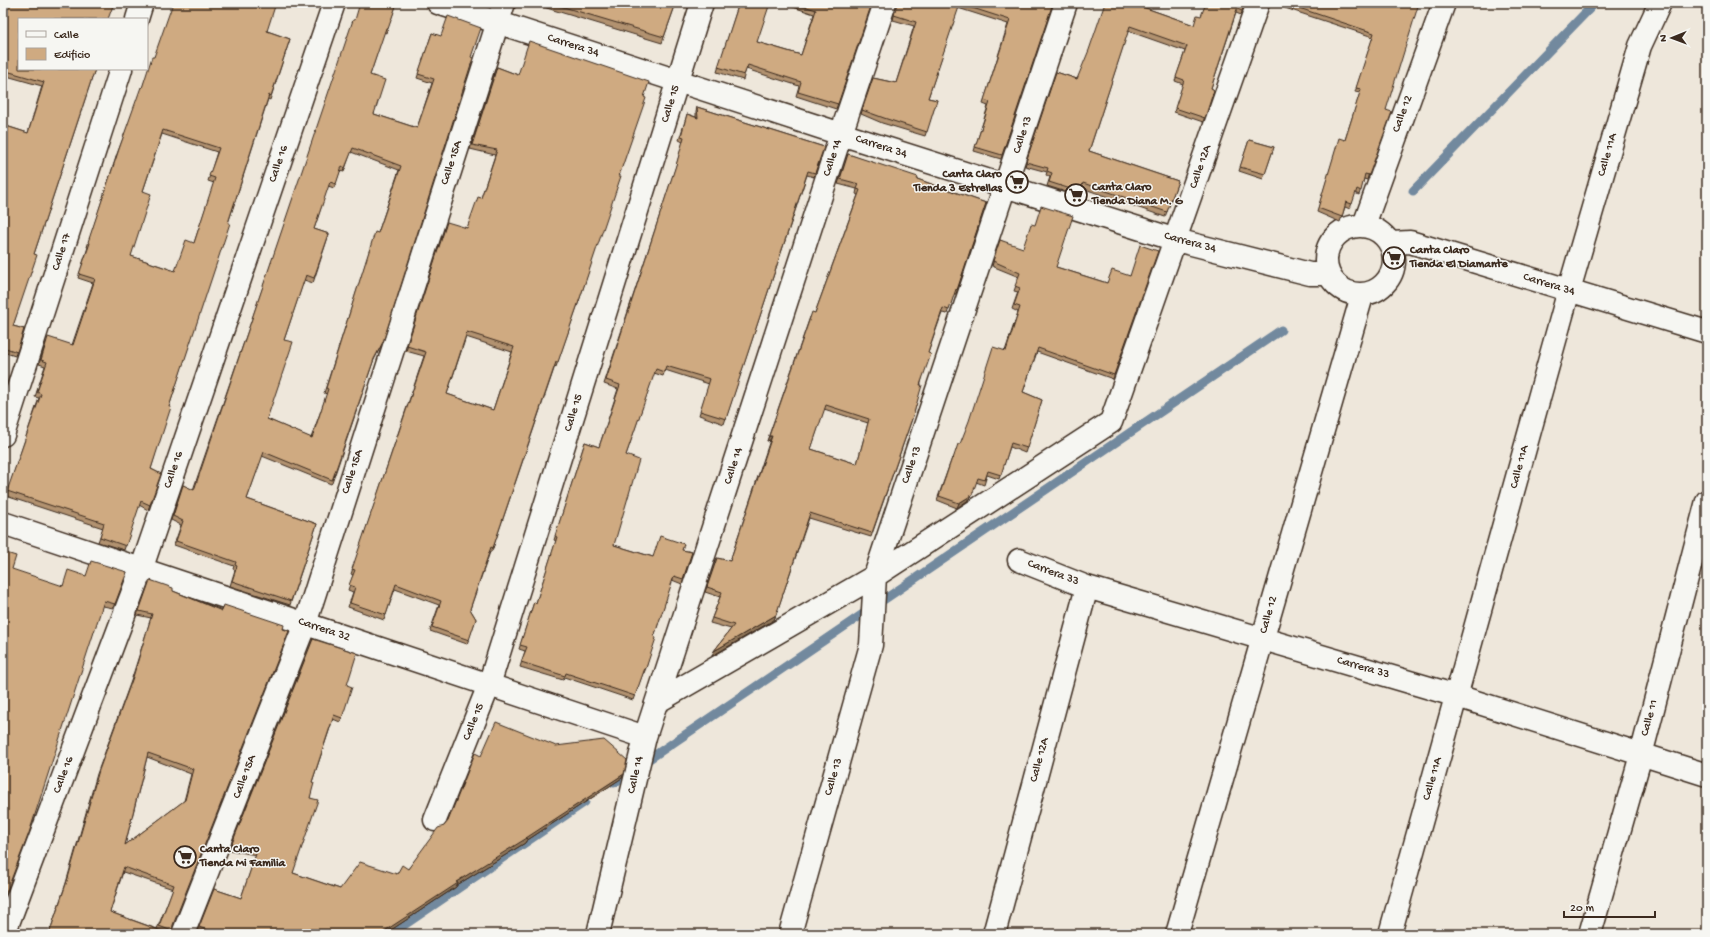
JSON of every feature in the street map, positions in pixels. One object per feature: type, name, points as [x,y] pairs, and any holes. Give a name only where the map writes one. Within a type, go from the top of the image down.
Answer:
[{"type":"street","points":[[137,18],[142,3]]},
{"type":"street","name":"Calle 16","points":[[4,934],[141,570],[334,3]]},
{"type":"street","name":"Carrera 34","points":[[438,3],[501,13],[678,80],[841,134],[1176,240],[1310,274],[1328,274]]},
{"type":"street","name":"Calle 15","points":[[435,820],[489,685],[702,3]]},
{"type":"street","name":"Calle 14","points":[[598,934],[644,745],[657,702],[841,134],[885,3]]},
{"type":"street","name":"Calle 13","points":[[790,934],[871,645],[874,583],[1066,3]]},
{"type":"street","name":"Calle 12A","points":[[874,583],[1111,422],[1258,3]]},
{"type":"street","name":"Calle 12","points":[[1364,225],[1444,3]]},
{"type":"street","name":"Calle 11A","points":[[1390,934],[1569,290],[1640,46],[1660,3]]},
{"type":"street","name":"Calle 15A","points":[[183,934],[305,624],[501,13]]},
{"type":"street","name":"Calle 17","points":[[3,435],[120,70]]},
{"type":"street","points":[[1364,225],[1381,232],[1391,243],[1396,260],[1391,278],[1379,290],[1362,296],[1342,290],[1328,274],[1326,256],[1332,239],[1346,228],[1364,225]]},
{"type":"street","name":"Carrera 34","points":[[1391,243],[1410,242],[1707,332]]},
{"type":"street","name":"Calle 12","points":[[1177,934],[1362,296]]},
{"type":"street","name":"Calle 11","points":[[1590,934],[1641,754],[1707,501]]},
{"type":"street","name":"Carrera 32","points":[[3,524],[489,685],[644,745]]},
{"type":"street","name":"Carrera 33","points":[[1019,560],[1087,586],[1457,696],[1707,775]]},
{"type":"street","points":[[657,702],[874,583]]},
{"type":"street","name":"Calle 12A","points":[[994,934],[1087,586]]},
{"type":"building","points":[[3,3],[114,3],[108,18],[18,18],[18,70],[95,70],[34,254],[37,255],[13,326],[24,329],[17,352],[3,347],[3,125],[28,133],[44,82],[3,70]]},
{"type":"building","points":[[173,3],[276,3],[267,31],[290,39],[271,96],[269,95],[228,223],[230,223],[169,407],[171,407],[151,469],[161,474],[150,505],[141,501],[126,546],[100,537],[104,523],[7,491],[41,394],[37,392],[47,362],[41,360],[48,337],[73,345],[95,279],[79,274],[119,149],[152,57],[154,57]],"holes":[[[163,130],[219,148],[209,176],[215,178],[194,243],[186,240],[175,271],[131,256],[151,194],[143,191]]]},
{"type":"building","points":[[360,3],[397,3],[388,29],[386,28],[370,75],[385,80],[374,114],[417,128],[434,79],[418,74],[432,33],[441,36],[448,16],[481,28],[471,57],[473,58],[383,342],[374,359],[333,478],[332,480],[264,452],[247,499],[317,524],[291,601],[232,581],[237,566],[235,565],[236,562],[176,541],[183,521],[173,516],[183,485],[194,490],[353,20],[355,20]],"holes":[[[353,148],[401,166],[378,233],[375,232],[326,388],[328,389],[312,438],[267,419],[293,342],[284,340],[306,275],[314,278],[329,234],[314,229],[330,182],[336,184],[342,166],[345,168]]]},
{"type":"building","points":[[550,3],[676,3],[664,37]]},
{"type":"building","points":[[739,3],[770,3],[757,42],[801,55],[816,10],[795,3],[872,3],[838,104],[798,92],[801,82],[748,65],[744,75],[718,67]]},
{"type":"building","points":[[897,3],[1053,3],[1002,155],[975,147],[990,102],[984,100],[1010,20],[960,4],[928,98],[937,100],[927,132],[862,110],[873,78],[896,83],[916,22],[894,15]]},
{"type":"building","points":[[1105,3],[1141,3],[1140,6],[1194,25],[1197,15],[1201,16],[1206,3],[1245,3],[1242,11],[1237,9],[1211,88],[1214,90],[1205,118],[1175,108],[1184,80],[1176,77],[1187,46],[1130,26],[1089,151],[1178,181],[1167,212],[1083,183],[1080,192],[1049,182],[1052,173],[1047,171],[1048,168],[1026,162],[1056,72],[1077,79],[1089,50]]},
{"type":"building","points":[[1287,3],[1370,3],[1380,6],[1381,3],[1419,3],[1386,110],[1392,112],[1369,175],[1365,174],[1361,191],[1357,189],[1352,204],[1346,202],[1342,217],[1318,208],[1339,138],[1345,140],[1361,89],[1356,88],[1374,33]]},
{"type":"building","points":[[529,41],[649,82],[644,97],[646,98],[579,301],[558,362],[556,362],[493,548],[491,547],[470,609],[476,619],[469,640],[432,627],[441,601],[396,584],[386,615],[350,603],[355,587],[349,585],[355,570],[352,569],[426,352],[407,346],[447,222],[467,228],[478,197],[481,198],[497,150],[472,145],[497,67],[518,75]],"holes":[[[467,332],[514,347],[493,410],[447,394]]]},
{"type":"building","points":[[697,107],[824,147],[815,173],[808,171],[726,419],[700,411],[710,379],[666,366],[664,372],[656,369],[626,455],[639,460],[614,545],[653,557],[660,536],[684,544],[682,550],[692,552],[683,579],[674,576],[654,637],[656,638],[635,696],[566,673],[565,676],[521,662],[527,647],[520,645],[534,602],[536,603],[557,537],[555,536],[585,442],[599,447],[620,385],[606,380],[677,162],[684,137],[681,136],[687,114],[698,118]]},
{"type":"building","points":[[1249,140],[1274,147],[1265,174],[1240,167]]},
{"type":"building","points":[[848,154],[918,177],[917,179],[986,203],[949,310],[943,308],[928,353],[931,354],[920,385],[922,385],[914,413],[872,533],[810,513],[776,615],[714,651],[734,625],[712,618],[722,592],[707,587],[717,558],[730,561],[772,436],[769,436],[812,312],[815,313],[860,190],[857,189],[859,184],[840,179]],"holes":[[[826,405],[869,419],[857,464],[811,449]]]},
{"type":"building","points":[[1041,206],[1073,216],[1056,267],[1107,283],[1112,270],[1130,276],[1140,245],[1158,251],[1114,375],[1038,348],[1023,392],[1042,400],[1027,448],[1011,443],[1001,475],[988,471],[985,480],[978,478],[972,495],[959,503],[939,496],[952,458],[953,459],[958,444],[960,444],[969,421],[993,347],[1006,351],[1020,307],[1014,305],[1020,288],[1015,286],[1020,273],[993,261],[1000,240],[1023,248],[1031,224],[1035,225]]},
{"type":"building","points":[[3,552],[16,556],[12,569],[63,586],[68,570],[86,576],[91,561],[127,572],[115,604],[104,601],[29,833],[3,901]]},
{"type":"building","points":[[150,580],[173,588],[173,591],[222,611],[224,605],[284,625],[283,629],[289,631],[173,925],[172,931],[159,926],[174,885],[124,867],[110,912],[170,934],[49,934],[68,878],[99,770],[133,677],[152,614],[139,611]],"holes":[[[148,753],[193,769],[185,800],[125,845]]]},
{"type":"building","points":[[313,639],[357,653],[347,685],[352,687],[342,718],[334,715],[312,782],[314,783],[310,798],[318,800],[293,873],[340,889],[360,862],[397,874],[402,865],[408,869],[438,828],[444,826],[448,821],[475,753],[481,756],[496,722],[556,746],[604,740],[627,760],[624,774],[527,838],[456,882],[458,883],[380,934],[218,934],[199,927],[214,889],[241,898],[257,851],[231,846]]},
{"type":"waterway","points":[[1413,191],[1595,3]]},
{"type":"waterway","points":[[614,783],[1281,330]]},
{"type":"waterway","points":[[391,934],[585,802]]},
{"type":"place","name":"Canta Claro Tienda 3 Estrellas","points":[[1017,182]]},
{"type":"place","name":"Canta Claro Tienda Diana M. G","points":[[1076,195]]},
{"type":"place","name":"Canta Claro Tienda El Diamante","points":[[1394,258]]},
{"type":"place","name":"Canta Claro Tienda Mi Familia","points":[[185,857]]}]
